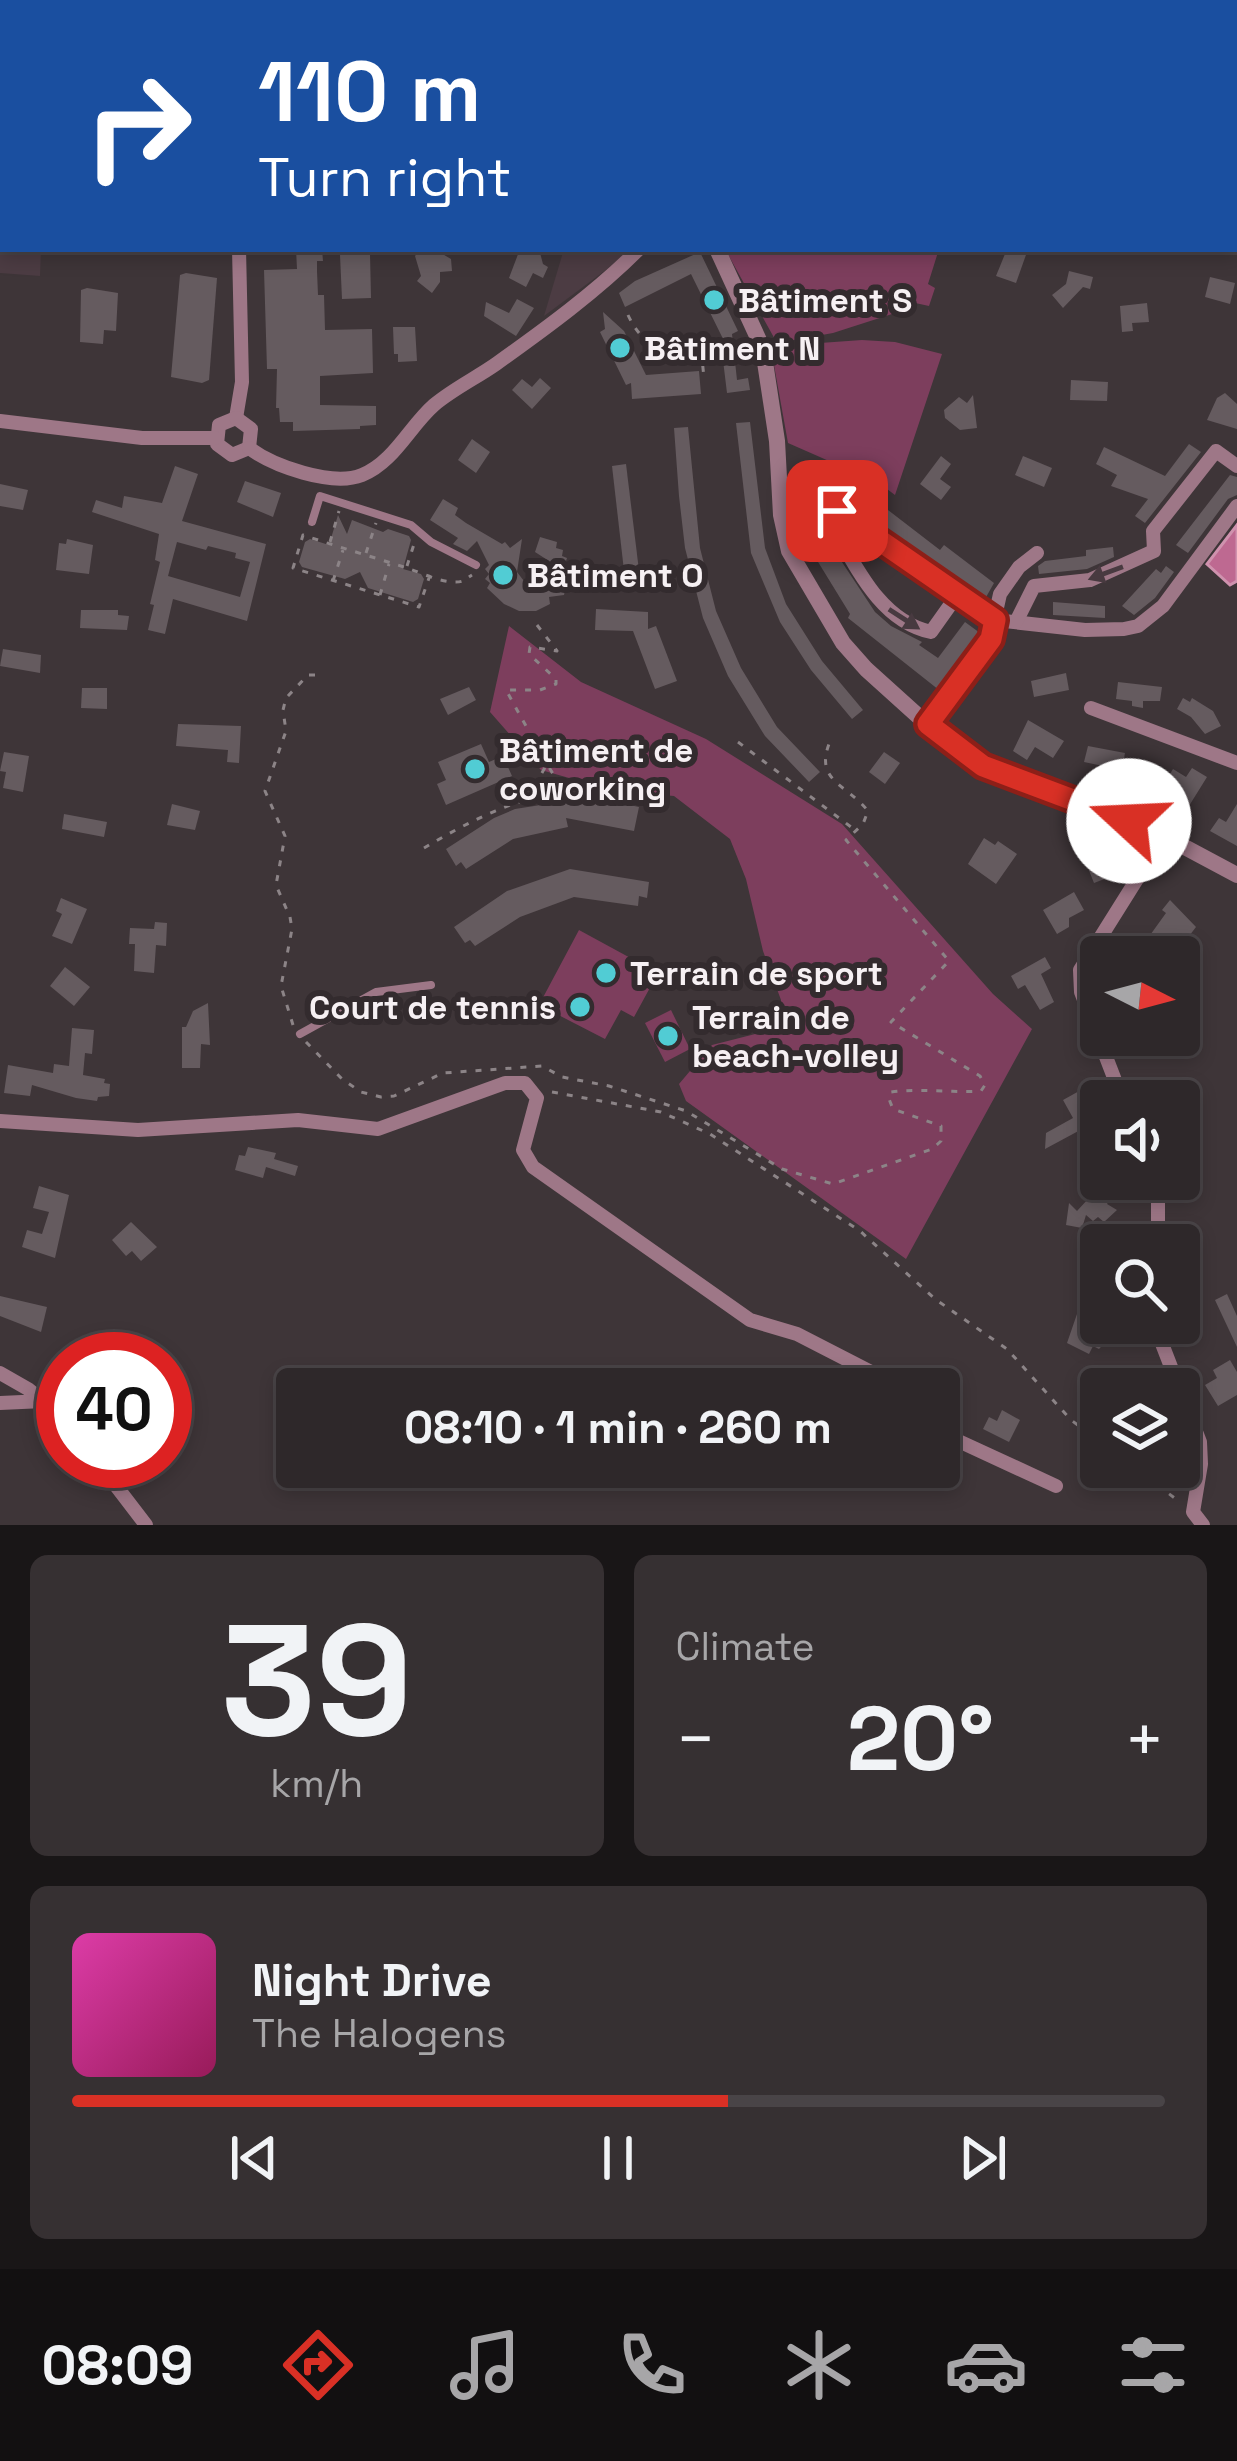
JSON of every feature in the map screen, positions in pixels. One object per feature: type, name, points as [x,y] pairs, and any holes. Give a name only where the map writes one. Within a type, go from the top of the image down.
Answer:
[{"type":"street","points":[[236,418],[242,382],[239,252]]},
{"type":"street","points":[[249,448],[270,463],[322,475],[359,476],[391,454],[434,405],[545,329],[639,252]]},
{"type":"street","points":[[718,252],[763,350],[789,551],[843,643],[928,724],[983,766],[1164,836],[1237,875]]},
{"type":"street","points":[[215,438],[219,425],[236,418]]},
{"type":"street","points":[[236,418],[251,429],[249,448]]},
{"type":"street","points":[[0,421],[142,438],[215,438]]},
{"type":"street","points":[[215,438],[226,453],[238,455],[249,448]]},
{"type":"street","points":[[1016,622],[1034,586],[1090,580],[1154,551],[1153,531],[1216,451],[1237,466]]},
{"type":"street","points":[[958,594],[931,632],[912,628],[877,599],[830,523],[837,511],[958,594],[995,620],[1085,629],[1138,626],[1163,606],[1237,506]]},
{"type":"street","points":[[928,724],[991,639],[1000,594],[1019,567],[1037,553]]},
{"type":"street","points":[[1090,708],[1237,764]]},
{"type":"street","points":[[1115,1080],[1081,992],[1080,970],[1164,836]]},
{"type":"street","points":[[0,1121],[138,1130],[298,1120],[378,1129],[505,1083],[525,1083],[537,1098],[524,1150],[532,1167],[750,1320],[797,1334],[863,1368]]},
{"type":"street","points":[[1162,1344],[1200,1442],[1197,1518]]},
{"type":"street","points":[[0,1372],[36,1396]]},
{"type":"street","points":[[0,1403],[36,1401]]},
{"type":"street","points":[[960,1442],[1056,1486]]},
{"type":"street","points":[[118,1488],[146,1525]]},
{"type":"lane","points":[[312,522],[322,475]]},
{"type":"lane","points":[[320,496],[418,531],[474,569]]},
{"type":"lane","points":[[300,1034],[376,992],[431,985]]},
{"type":"path","points":[[628,315],[634,329],[666,352],[701,349],[704,378]]},
{"type":"path","points":[[329,544],[342,502]]},
{"type":"path","points":[[365,555],[378,514]]},
{"type":"path","points":[[406,568],[418,531]]},
{"type":"path","points":[[430,575],[419,608],[293,568],[303,536],[461,583],[474,569]]},
{"type":"path","points":[[332,581],[344,548]]},
{"type":"path","points":[[380,595],[389,562]]},
{"type":"path","points":[[537,625],[557,651],[530,647],[529,654],[556,684],[506,690],[554,781],[566,793]]},
{"type":"path","points":[[320,675],[308,675],[286,698],[286,731],[265,791],[285,836],[276,885],[292,929],[281,986],[286,1009],[323,1063],[372,1096],[394,1096],[443,1073],[534,1064],[562,1077],[609,1086],[686,1111],[782,1168],[833,1184],[932,1149],[941,1141],[941,1126],[893,1108],[891,1093],[970,1091],[986,1085],[980,1076],[892,1022],[949,961],[846,840],[868,812],[829,778],[824,754],[832,737]]},
{"type":"path","points":[[738,742],[856,830]]},
{"type":"path","points":[[526,801],[547,764]]},
{"type":"path","points":[[424,848],[472,819],[484,819],[526,801],[586,790],[642,801]]},
{"type":"path","points":[[532,1089],[661,1112],[710,1134],[860,1232],[934,1299],[980,1326],[1080,1427]]},
{"type":"path","points":[[1159,1488],[1197,1518]]},
{"type":"shaded area","points":[[0,252],[41,252],[40,276],[0,273]]},
{"type":"shaded area","points":[[563,252],[630,252],[544,316]]},
{"type":"shaded area","points":[[727,252],[938,252],[928,284],[935,288],[929,306],[897,299],[892,314],[833,333],[777,343]]},
{"type":"shaded area","points":[[862,340],[895,342],[942,354],[895,495],[879,483],[788,443],[772,354]]},
{"type":"shaded area","points":[[1237,525],[1237,581],[1230,585],[1207,564]]},
{"type":"shaded area","points":[[509,626],[581,682],[706,739],[842,824],[993,994],[1032,1029],[906,1259],[686,1101],[679,1084],[712,1045],[779,1028],[781,1000],[763,951],[746,879],[730,839],[674,796],[615,791],[541,770],[490,712]]},
{"type":"shaded area","name":"Terrain de sport","points":[[579,930],[658,973],[634,1017],[621,1010],[605,1039],[539,1005]]},
{"type":"shaded area","name":"Terrain de beach-volley","points":[[671,1010],[690,1049],[665,1062],[645,1023]]},
{"type":"building","points":[[296,252],[322,252],[317,271],[318,295],[324,295],[325,330],[372,329],[373,373],[320,376],[320,405],[376,406],[376,425],[293,431],[293,422],[280,422],[277,369],[267,369],[264,270],[297,269]]},
{"type":"building","points":[[439,252],[451,259],[452,271],[440,272],[432,293],[417,281],[421,276],[415,256]]},
{"type":"building","points":[[519,252],[540,252],[548,267],[543,278],[533,273],[526,287],[509,278]]},
{"type":"building","name":"Bâtiment S","points":[[700,252],[738,331],[732,334],[737,380],[748,378],[750,390],[727,393],[722,352],[729,351],[691,274],[625,307],[619,293]]},
{"type":"building","points":[[1006,252],[1027,252],[1016,283],[996,276]]},
{"type":"building","points":[[370,254],[371,298],[342,299],[340,255]]},
{"type":"building","points":[[1069,271],[1093,277],[1090,289],[1083,287],[1063,308],[1052,295],[1066,284]]},
{"type":"building","points":[[180,275],[217,278],[209,380],[202,383],[171,377]]},
{"type":"building","points":[[1210,277],[1235,283],[1230,304],[1205,297]]},
{"type":"building","points":[[81,290],[118,293],[116,331],[104,330],[103,344],[80,342]]},
{"type":"building","points":[[517,299],[534,308],[516,336],[484,316],[486,302],[509,313]]},
{"type":"building","points":[[1147,303],[1149,322],[1132,323],[1133,331],[1122,332],[1120,306]]},
{"type":"building","name":"Bâtiment N","points":[[603,312],[624,331],[646,375],[699,371],[701,394],[632,399],[631,383],[626,385],[600,332],[605,329]]},
{"type":"building","points":[[393,327],[415,327],[417,361],[398,362]]},
{"type":"building","points":[[540,378],[551,388],[532,409],[512,390],[522,379],[532,387]]},
{"type":"building","points":[[1071,380],[1108,382],[1107,401],[1070,400]]},
{"type":"building","points":[[1225,393],[1237,404],[1237,429],[1207,420],[1217,398]]},
{"type":"building","points":[[973,395],[977,428],[960,430],[945,418],[944,410],[959,397],[967,403]]},
{"type":"building","points":[[750,422],[765,548],[786,604],[822,661],[863,710],[852,719],[811,670],[780,622],[751,553],[736,423]]},
{"type":"building","points":[[688,427],[700,548],[716,611],[741,668],[777,727],[820,772],[809,782],[765,736],[728,676],[703,618],[685,548],[679,496],[674,428]]},
{"type":"building","points":[[472,439],[490,452],[476,473],[458,460]]},
{"type":"building","points":[[1189,444],[1201,452],[1145,523],[1135,516],[1148,499],[1111,486],[1117,475],[1096,464],[1104,447],[1165,476]]},
{"type":"building","points":[[941,456],[951,464],[940,479],[951,487],[941,500],[920,484]]},
{"type":"building","points":[[1023,456],[1052,468],[1044,487],[1015,475]]},
{"type":"building","points":[[626,464],[641,587],[626,588],[612,466]]},
{"type":"building","points":[[175,466],[198,474],[182,521],[266,544],[247,621],[173,599],[165,634],[148,630],[160,562],[155,560],[159,534],[92,512],[96,500],[122,508],[124,496],[162,503]],"holes":[[[177,542],[206,550],[208,546],[236,553],[235,558],[250,562],[240,597],[168,576]]]},
{"type":"building","points":[[827,472],[859,495],[862,490],[940,550],[944,545],[994,583],[985,599],[843,502],[831,502],[819,519],[802,506]]},
{"type":"building","points":[[1230,475],[1237,477],[1237,495],[1228,499],[1188,553],[1176,545]]},
{"type":"building","points":[[245,481],[281,493],[273,517],[237,502]]},
{"type":"building","points":[[0,484],[28,490],[23,510],[0,506]]},
{"type":"building","name":"Bâtiment O","points":[[443,499],[458,508],[455,515],[502,544],[510,548],[522,539],[517,572],[527,585],[543,584],[549,578],[549,561],[535,552],[540,537],[557,542],[570,568],[564,595],[549,597],[550,604],[536,611],[519,611],[504,604],[487,588],[485,569],[489,565],[477,541],[467,551],[453,544],[458,538],[430,520]]},
{"type":"building","points":[[338,515],[347,534],[352,520],[409,536],[403,569],[424,579],[418,599],[413,602],[368,588],[360,572],[345,579],[302,567],[305,542],[329,545]]},
{"type":"building","points":[[67,539],[93,545],[89,574],[56,570],[59,543],[66,544]]},
{"type":"building","points":[[832,547],[875,612],[938,658],[965,622],[980,633],[939,690],[848,618],[850,614],[815,557]]},
{"type":"building","points":[[1113,547],[1114,557],[1087,569],[1039,574],[1038,566],[1045,561]]},
{"type":"building","points":[[1166,566],[1174,572],[1155,598],[1134,615],[1122,606],[1156,569],[1161,573]]},
{"type":"building","points":[[1053,602],[1105,606],[1105,618],[1053,615]]},
{"type":"building","points":[[596,609],[648,612],[648,629],[656,626],[677,681],[655,689],[633,631],[595,630]]},
{"type":"building","points":[[81,610],[118,610],[118,615],[129,616],[127,630],[80,628]]},
{"type":"building","points":[[3,649],[41,655],[40,673],[0,666]]},
{"type":"building","points":[[1066,673],[1069,690],[1034,697],[1031,681]]},
{"type":"building","points":[[1118,682],[1162,687],[1160,701],[1143,701],[1143,708],[1116,699]]},
{"type":"building","points":[[469,687],[476,700],[448,715],[440,699]]},
{"type":"building","points":[[82,688],[107,688],[107,709],[81,708]]},
{"type":"building","points":[[1183,698],[1213,711],[1221,726],[1205,734],[1177,709]]},
{"type":"building","points":[[1028,720],[1064,741],[1053,758],[1035,747],[1027,760],[1013,751]]},
{"type":"building","points":[[178,724],[241,726],[239,763],[227,762],[228,750],[176,746]]},
{"type":"building","name":"Bâtiment de coworking","points":[[481,744],[489,762],[503,756],[512,776],[446,805],[437,784],[446,780],[438,762]]},
{"type":"building","points":[[1088,746],[1125,753],[1122,770],[1084,762]]},
{"type":"building","points":[[4,752],[29,756],[23,792],[3,788]]},
{"type":"building","points":[[884,752],[900,763],[885,784],[869,772]]},
{"type":"building","points":[[1192,768],[1207,777],[1184,814],[1168,804],[1176,792],[1164,784],[1173,769],[1186,777]]},
{"type":"building","points":[[592,797],[639,807],[634,831],[566,818],[568,827],[513,839],[466,869],[461,862],[456,866],[446,849],[515,809]]},
{"type":"building","points":[[172,804],[200,811],[195,830],[167,825]]},
{"type":"building","points":[[1237,804],[1237,846],[1210,831],[1219,818],[1226,822]]},
{"type":"building","points":[[64,814],[107,822],[104,837],[62,829]]},
{"type":"building","points":[[984,838],[1017,854],[996,884],[968,864]]},
{"type":"building","points":[[1109,844],[1128,860],[1115,875],[1094,883],[1086,863],[1097,859]]},
{"type":"building","points":[[570,869],[649,882],[647,898],[639,896],[638,906],[574,897],[520,917],[475,946],[470,940],[465,943],[454,927],[507,891]]},
{"type":"building","points":[[1074,892],[1084,910],[1069,918],[1069,927],[1057,934],[1043,910]]},
{"type":"building","points":[[61,898],[87,909],[72,944],[52,936],[62,914],[56,911]]},
{"type":"building","points":[[1170,900],[1196,927],[1189,936],[1149,936],[1166,913],[1162,910]]},
{"type":"building","points":[[155,922],[167,923],[166,946],[156,945],[154,973],[134,971],[130,928],[154,929]]},
{"type":"building","points":[[1045,957],[1051,968],[1041,974],[1054,1002],[1040,1010],[1025,985],[1018,989],[1011,976]]},
{"type":"building","points":[[65,967],[90,987],[74,1006],[50,986]]},
{"type":"building","points":[[208,1003],[210,1045],[201,1044],[200,1068],[182,1068],[182,1027],[193,1011]]},
{"type":"building","points":[[72,1028],[94,1030],[92,1054],[85,1053],[83,1075],[105,1079],[110,1084],[109,1096],[97,1101],[76,1098],[32,1085],[30,1096],[4,1093],[8,1065],[53,1073],[54,1064],[69,1066]]},
{"type":"building","points":[[1080,1091],[1080,1130],[1045,1149],[1046,1133],[1073,1118],[1063,1100]]},
{"type":"building","points":[[248,1147],[276,1153],[274,1159],[298,1166],[295,1176],[266,1167],[263,1178],[235,1170],[239,1155],[245,1156]]},
{"type":"building","points":[[39,1186],[69,1195],[55,1258],[22,1247],[27,1230],[42,1234],[49,1212],[33,1208]]},
{"type":"building","points":[[1087,1200],[1109,1200],[1107,1204],[1117,1210],[1104,1222],[1086,1215],[1080,1228],[1066,1225],[1069,1203],[1077,1211]]},
{"type":"building","points":[[131,1222],[157,1247],[141,1261],[132,1251],[126,1256],[112,1240]]},
{"type":"building","points":[[1227,1294],[1237,1316],[1237,1347],[1215,1300]]},
{"type":"building","points":[[0,1296],[47,1307],[41,1332],[0,1316]]},
{"type":"building","points":[[1080,1314],[1080,1344],[1104,1344],[1099,1349],[1093,1346],[1089,1354],[1067,1343]]},
{"type":"building","points":[[1230,1360],[1237,1372],[1237,1395],[1218,1406],[1205,1385],[1217,1378],[1213,1370]]},
{"type":"building","points":[[1002,1410],[1020,1420],[1009,1442],[983,1429],[989,1417],[997,1421]]},
{"type":"place","name":"Bâtiment S","points":[[714,300]]},
{"type":"place","name":"Bâtiment N","points":[[620,348]]},
{"type":"place","name":"Bâtiment O","points":[[503,575]]},
{"type":"place","name":"Bâtiment de coworking","points":[[475,769]]},
{"type":"place","name":"Terrain de sport","points":[[606,973]]},
{"type":"place","name":"Court de tennis","points":[[580,1007]]},
{"type":"place","name":"Terrain de beach-volley","points":[[668,1036]]},
{"type":"route","points":[[837,511],[995,620],[991,639],[928,724],[983,766],[1129,821]]}]
